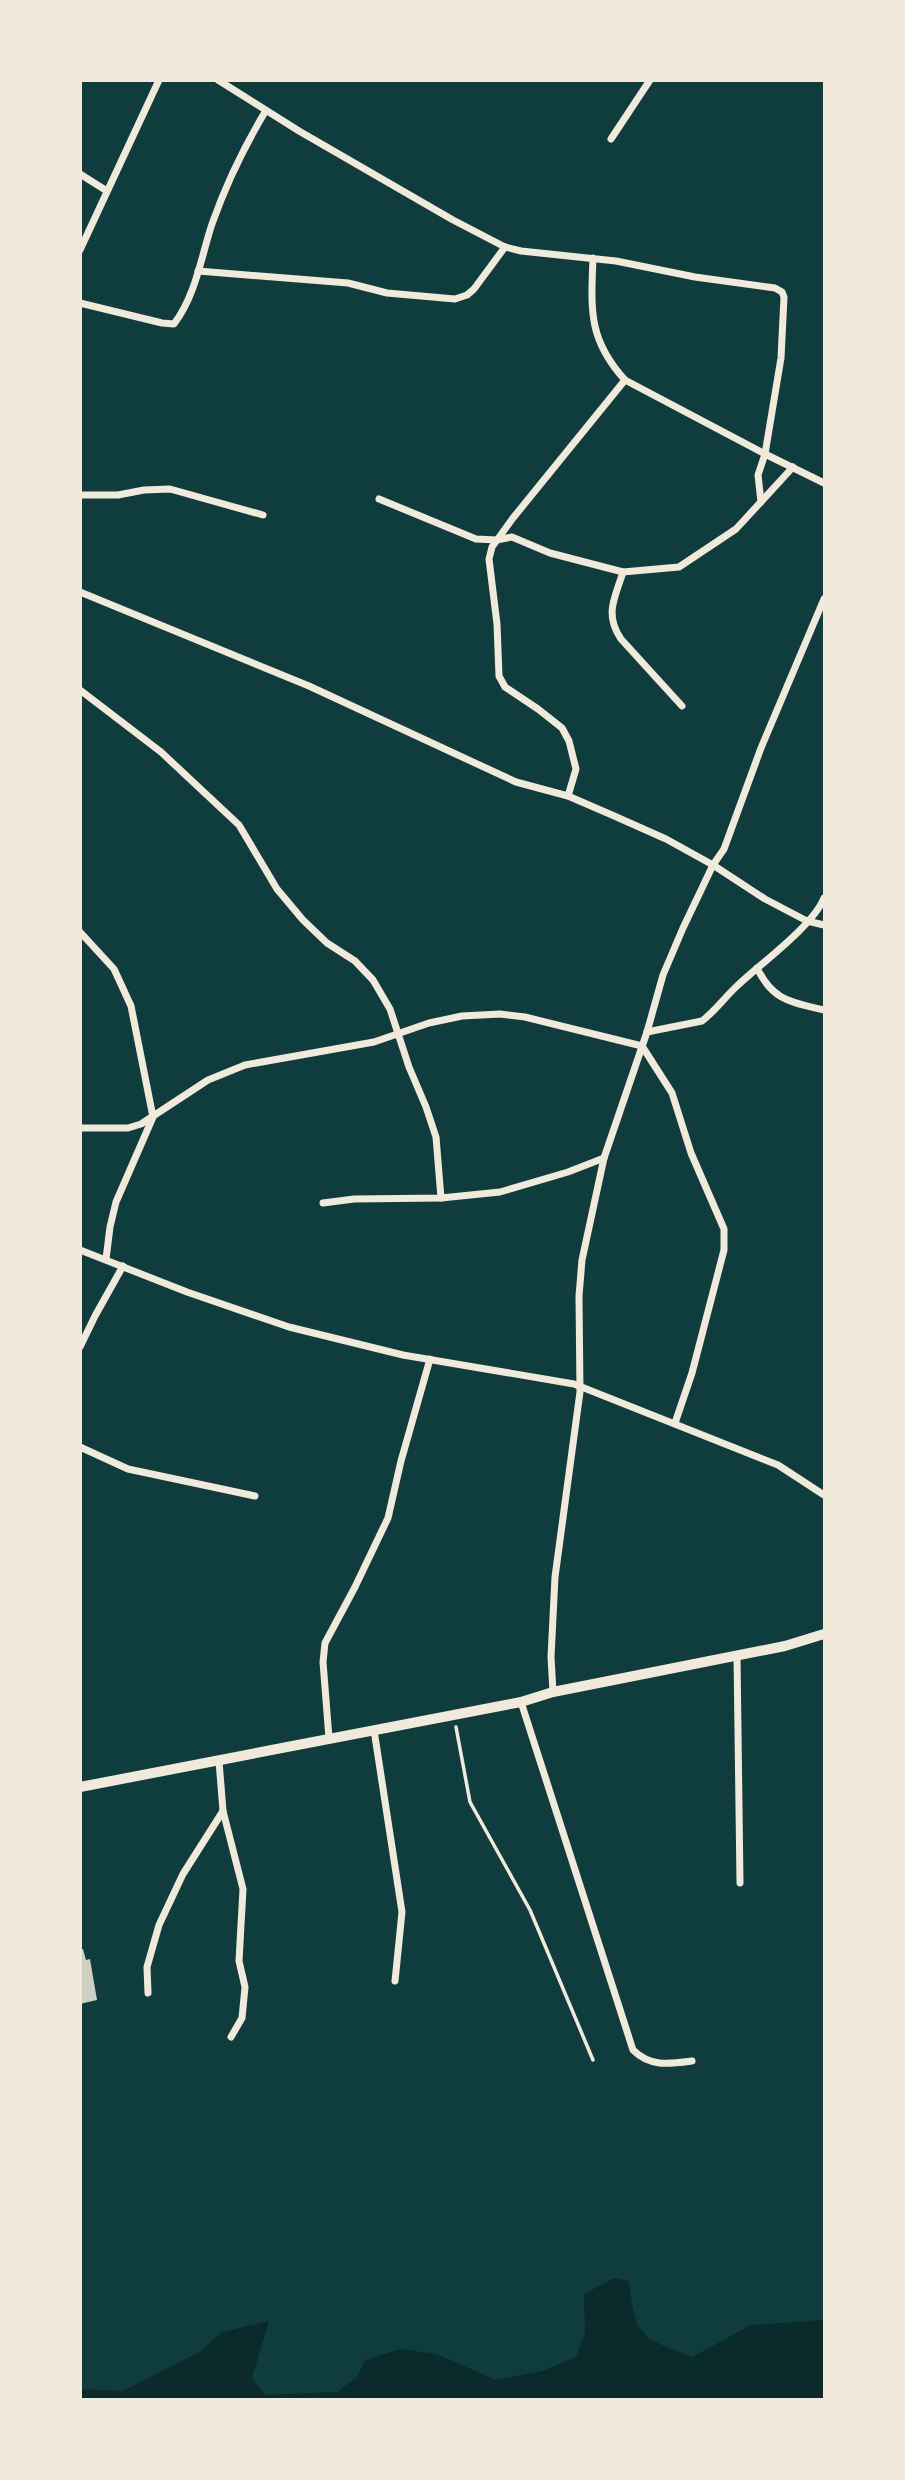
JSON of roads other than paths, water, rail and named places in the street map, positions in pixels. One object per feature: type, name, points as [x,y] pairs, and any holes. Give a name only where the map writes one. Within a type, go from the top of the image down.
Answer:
[{"type":"main road","points":[[80,1787],[521,1702],[553,1692],[785,1646],[824,1634]]},
{"type":"street","points":[[80,250],[159,80]]},
{"type":"street","points":[[218,80],[265,112],[505,247],[593,258],[775,288],[782,292],[782,358],[765,454],[758,475],[761,502]]},
{"type":"street","points":[[611,139],[650,80]]},
{"type":"street","points":[[80,303],[174,324],[183,313],[213,221],[232,175],[246,143],[265,112]]},
{"type":"street","points":[[80,174],[107,191]]},
{"type":"street","points":[[198,271],[348,283],[395,295],[455,299],[474,289],[505,247]]},
{"type":"street","points":[[593,258],[593,326],[625,380],[824,483]]},
{"type":"street","points":[[568,796],[576,769],[569,741],[562,728],[505,687],[499,676],[497,624],[489,559],[497,540],[625,380]]},
{"type":"street","points":[[379,499],[477,539],[497,540],[512,537],[551,553],[623,572],[679,567],[736,529],[793,467]]},
{"type":"street","points":[[80,495],[118,495],[170,489],[263,515]]},
{"type":"street","points":[[623,572],[610,616],[612,626],[682,706]]},
{"type":"street","points":[[80,592],[309,687],[516,782],[568,796],[666,839],[713,865],[765,899],[807,921],[824,925]]},
{"type":"street","points":[[553,1692],[551,1657],[555,1577],[579,1386],[579,1296],[582,1260],[604,1158],[647,1032],[663,975],[713,865],[732,831],[761,748],[824,599]]},
{"type":"street","points":[[80,690],[161,752],[239,825],[277,888],[303,920],[327,943],[355,961],[373,980],[390,1009],[436,1137],[441,1198]]},
{"type":"street","points":[[647,1032],[702,1021],[807,921],[824,898]]},
{"type":"street","points":[[80,932],[114,969],[131,1006],[153,1117],[116,1202],[106,1259]]},
{"type":"street","points":[[757,968],[773,993],[795,1003],[824,1010]]},
{"type":"street","points":[[80,1128],[128,1128],[141,1124],[208,1080],[245,1065],[374,1042],[398,1036],[429,1023],[463,1016],[500,1014],[526,1017],[642,1046],[672,1093],[691,1153],[724,1228],[724,1250],[692,1373],[675,1423]]},
{"type":"street","points":[[323,1203],[354,1199],[441,1198],[500,1192],[568,1172],[604,1158]]},
{"type":"street","points":[[80,1250],[198,1297],[277,1324],[335,1340],[579,1386],[778,1465],[824,1495]]},
{"type":"street","points":[[80,1347],[94,1316],[123,1266]]},
{"type":"street","points":[[329,1738],[323,1662],[326,1643],[388,1518],[430,1359]]},
{"type":"street","points":[[80,1447],[128,1469],[255,1496]]},
{"type":"street","points":[[737,1655],[740,1883]]},
{"type":"street","points":[[521,1702],[634,2050],[643,2060],[667,2064],[691,2062]]},
{"type":"street","points":[[374,1730],[402,1912],[395,1981]]},
{"type":"street","points":[[219,1761],[223,1811],[243,1889],[239,1961],[245,1987],[242,2018],[231,2037]]},
{"type":"street","points":[[148,1993],[147,1967],[159,1925],[183,1874],[223,1811]]},
{"type":"water","points":[[614,2278],[629,2281],[634,2314],[644,2333],[661,2344],[692,2357],[751,2325],[824,2320],[824,2399],[81,2399],[81,2389],[123,2391],[199,2352],[222,2332],[269,2321],[252,2378],[265,2395],[337,2392],[357,2377],[365,2360],[401,2349],[436,2354],[496,2380],[542,2371],[576,2357],[585,2333],[584,2294]]}]
